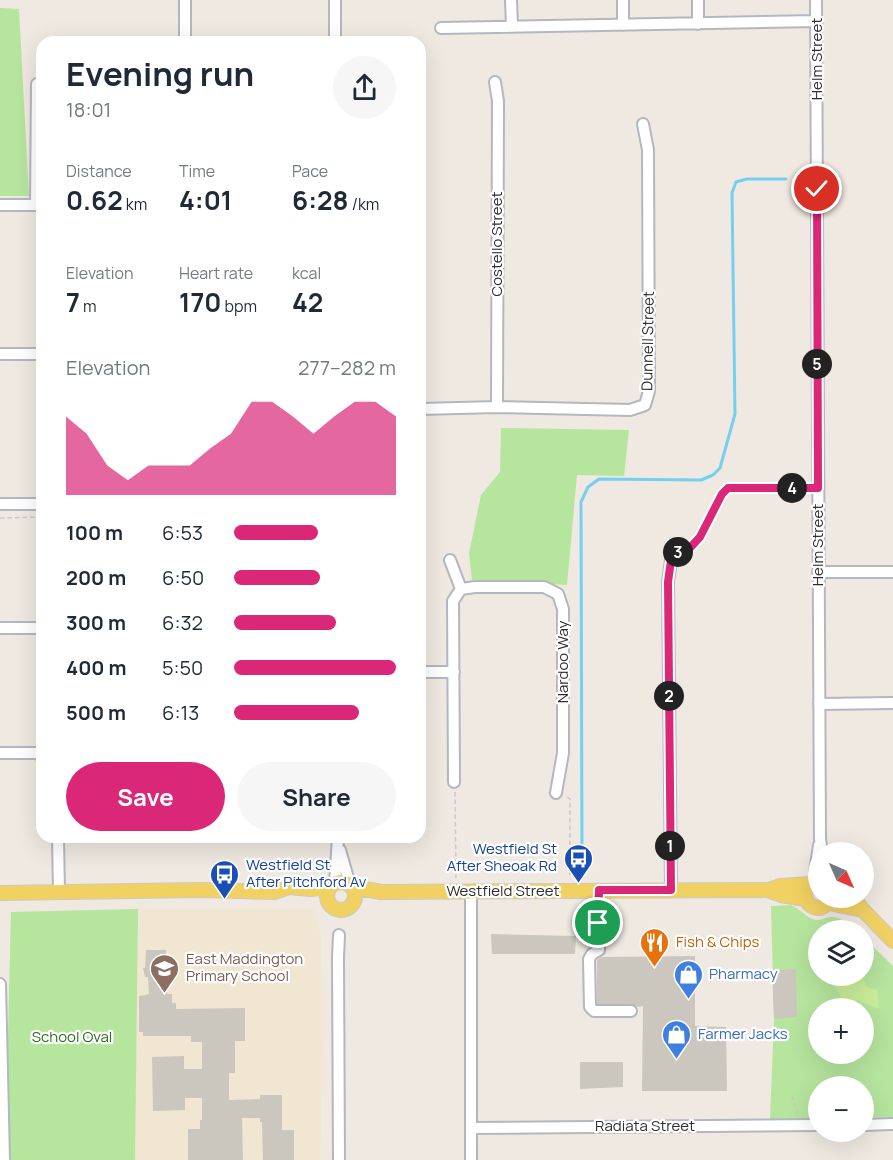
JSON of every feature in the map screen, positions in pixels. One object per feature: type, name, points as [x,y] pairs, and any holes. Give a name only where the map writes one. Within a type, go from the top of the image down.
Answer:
[{"type":"main road","points":[[0,893],[202,890],[275,892],[285,896],[299,896],[330,890],[343,882],[351,886],[356,896],[353,904],[342,910],[333,908],[330,890]]},
{"type":"main road","name":"Westfield Street","points":[[351,886],[381,892],[768,890],[780,886],[808,883]]},
{"type":"main road","points":[[805,898],[805,891],[808,888]]},
{"type":"main road","name":"Westfield Street","points":[[768,890],[781,895],[805,898],[808,902]]},
{"type":"main road","name":"Westfield Street","points":[[353,904],[381,892]]},
{"type":"main road","points":[[856,908],[863,910],[893,941]]},
{"type":"street","points":[[185,0],[185,36]]},
{"type":"street","points":[[335,0],[335,36]]},
{"type":"street","points":[[511,0],[512,27]]},
{"type":"street","points":[[623,0],[623,25]]},
{"type":"street","points":[[698,0],[698,24]]},
{"type":"street","name":"Helm Street","points":[[816,0],[820,842]]},
{"type":"street","points":[[441,28],[817,21]]},
{"type":"street","name":"Costello Street","points":[[495,82],[498,101],[497,408]]},
{"type":"street","name":"Dunnell Street","points":[[426,409],[630,410],[645,405],[649,391],[648,150],[643,124]]},
{"type":"street","points":[[0,205],[36,205]]},
{"type":"street","points":[[0,354],[36,354]]},
{"type":"street","points":[[0,504],[36,504]]},
{"type":"street","points":[[671,890],[668,582],[672,553]]},
{"type":"street","points":[[450,560],[462,589],[453,602],[454,782]]},
{"type":"street","points":[[818,572],[893,572]]},
{"type":"street","name":"Nardoo Way","points":[[462,589],[544,587],[558,594],[563,609],[563,753],[556,793]]},
{"type":"street","points":[[0,628],[36,628]]},
{"type":"street","points":[[426,672],[454,672]]},
{"type":"street","points":[[819,704],[893,703]]},
{"type":"street","points":[[0,753],[36,753]]},
{"type":"street","points":[[58,843],[59,893]]},
{"type":"street","points":[[330,890],[339,843]]},
{"type":"street","points":[[340,843],[351,886]]},
{"type":"street","points":[[599,890],[599,950],[589,959],[590,1007],[594,1011],[632,1011]]},
{"type":"street","points":[[471,891],[471,1160]]},
{"type":"street","points":[[339,935],[339,1160]]},
{"type":"street","points":[[0,984],[4,1160]]},
{"type":"street","points":[[874,1125],[893,1124]]},
{"type":"street","name":"Radiata Street","points":[[471,1128],[808,1125]]},
{"type":"path","points":[[672,553],[688,550],[700,537],[722,494],[728,488],[818,488]]},
{"type":"path","points":[[0,518],[36,517]]},
{"type":"path","points":[[454,782],[456,878]]},
{"type":"path","points":[[568,797],[570,799],[570,878]]},
{"type":"path","points":[[792,1096],[797,1117]]},
{"type":"shaded area","name":"East Maddington Primary School","points":[[313,909],[321,935],[323,1050],[320,1160],[5,1160],[11,912]]},
{"type":"green space","points":[[0,8],[19,9],[29,196],[0,196]]},
{"type":"green space","points":[[501,428],[629,430],[624,476],[577,475],[567,585],[472,580],[469,553],[481,495],[500,472]]},
{"type":"green space","points":[[791,905],[816,920],[808,920],[808,986],[874,986],[874,948],[893,966],[893,1117],[874,1118],[874,1076],[808,1076],[808,1119],[770,1120],[774,1019],[771,906]]},
{"type":"green space","name":"School Oval","points":[[138,909],[135,1160],[5,1160],[11,912]]},
{"type":"green space","points":[[828,917],[842,920],[820,920]]},
{"type":"green space","points":[[834,986],[866,986],[877,990],[879,1009],[874,1007],[874,998],[841,998]]},
{"type":"building","points":[[491,934],[576,936],[575,954],[492,954]]},
{"type":"building","points":[[146,950],[166,950],[168,954],[167,994],[172,994],[172,1003],[176,1003],[176,1009],[245,1008],[245,1041],[235,1041],[235,1073],[229,1073],[229,1100],[260,1099],[260,1095],[282,1095],[282,1130],[294,1130],[294,1160],[263,1160],[260,1118],[242,1118],[243,1160],[188,1160],[188,1129],[200,1129],[202,1098],[185,1098],[185,1110],[153,1111],[152,1057],[184,1056],[184,1069],[202,1069],[202,1042],[191,1042],[191,1036],[143,1036],[143,1032],[139,1032],[139,996],[149,994],[148,977],[145,977],[143,968],[145,968]]},
{"type":"building","points":[[695,956],[695,1026],[726,1027],[727,1091],[642,1091],[643,1006],[597,1004],[597,960],[601,957]]},
{"type":"building","points":[[796,969],[797,1017],[774,1019],[772,970]]},
{"type":"building","points":[[580,1062],[623,1062],[623,1087],[580,1089]]},
{"type":"waterway","points":[[582,862],[581,502],[588,487],[599,479],[701,480],[713,475],[720,468],[735,414],[732,193],[736,182],[747,179],[786,179]]},
{"type":"place","name":"Westfield St After Sheoak Rd","points":[[578,884]]},
{"type":"place","name":"Westfield St After Pitchford Av","points":[[225,900]]},
{"type":"place","name":"Fish & Chips","points":[[655,968]]},
{"type":"place","name":"East Maddington Primary School","points":[[165,994]]},
{"type":"place","name":"Pharmacy","points":[[688,1000]]},
{"type":"place","name":"Farmer Jacks","points":[[677,1060]]},
{"type":"route","points":[[598,923],[599,890],[671,890],[668,582],[672,553],[688,550],[700,537],[722,494],[728,488],[818,488],[817,189]]}]
